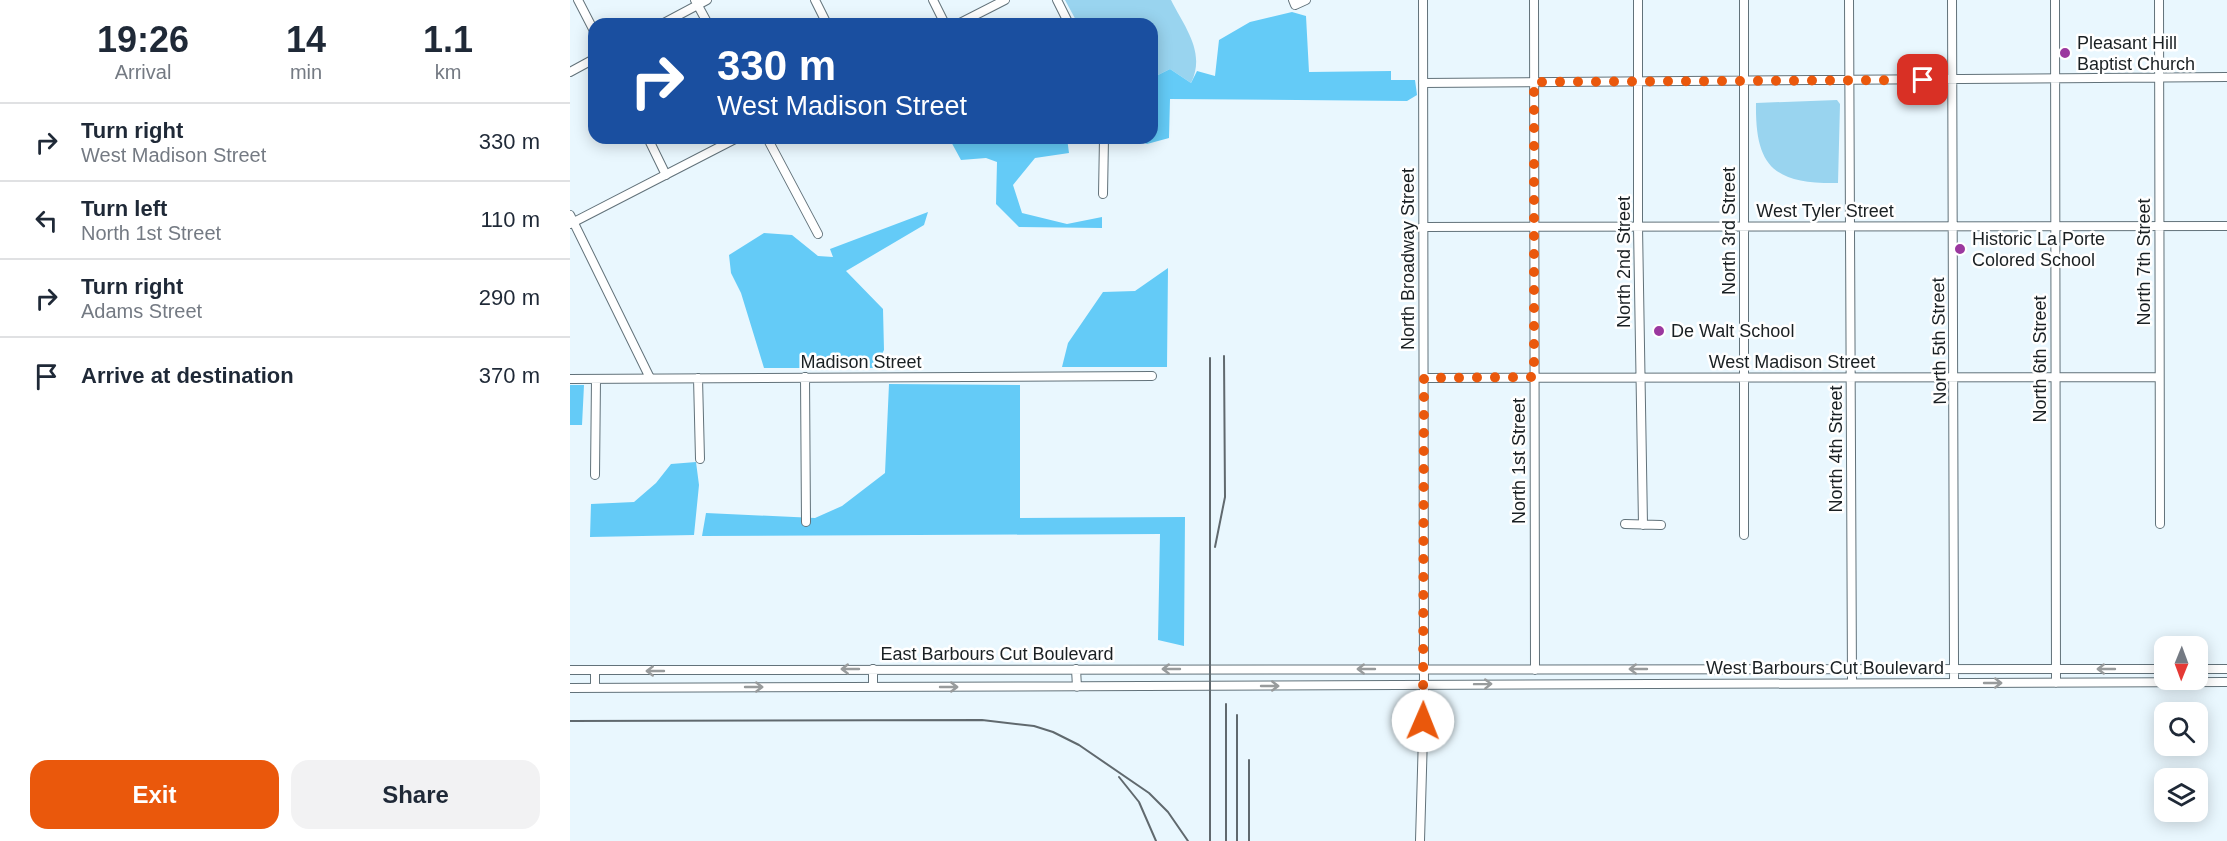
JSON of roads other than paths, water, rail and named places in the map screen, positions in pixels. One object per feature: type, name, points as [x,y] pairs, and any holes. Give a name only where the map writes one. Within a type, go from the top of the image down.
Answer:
[{"type":"street","points":[[578,0],[588,19]]},
{"type":"street","points":[[672,18],[697,3],[708,0]]},
{"type":"street","points":[[815,0],[824,18]]},
{"type":"street","points":[[933,0],[942,18]]},
{"type":"street","points":[[970,18],[1005,0]]},
{"type":"street","points":[[1057,0],[1066,18]]},
{"type":"street","points":[[1294,3],[1306,0]]},
{"type":"street","name":"North Broadway Street","points":[[1420,841],[1424,685],[1423,0]]},
{"type":"street","name":"North 1st Street","points":[[1534,0],[1534,670]]},
{"type":"street","name":"North 2nd Street","points":[[1638,0],[1638,227],[1643,525]]},
{"type":"street","name":"North 3rd Street","points":[[1744,0],[1744,535]]},
{"type":"street","name":"North 4th Street","points":[[1849,0],[1852,682]]},
{"type":"street","name":"North 5th Street","points":[[1952,0],[1955,377],[1954,682]]},
{"type":"street","name":"North 6th Street","points":[[2055,0],[2056,682]]},
{"type":"street","name":"North 7th Street","points":[[2159,0],[2160,524]]},
{"type":"street","points":[[697,3],[705,18]]},
{"type":"street","points":[[570,72],[588,62]]},
{"type":"street","points":[[1423,83],[2227,77]]},
{"type":"street","points":[[651,144],[666,175]]},
{"type":"street","points":[[650,378],[571,221],[725,144]]},
{"type":"street","points":[[770,144],[818,234]]},
{"type":"street","points":[[1103,194],[1104,144]]},
{"type":"street","name":"West Tyler Street","points":[[1422,227],[2227,226]]},
{"type":"street","name":"Madison Street","points":[[570,379],[1152,376]]},
{"type":"street","points":[[806,377],[806,522]]},
{"type":"street","name":"West Madison Street","points":[[1424,378],[2159,377]]},
{"type":"street","points":[[698,378],[700,459]]},
{"type":"street","points":[[595,475],[596,379]]},
{"type":"street","points":[[1625,524],[1661,525]]},
{"type":"street","points":[[1674,684],[1675,668]]},
{"type":"street","points":[[873,669],[873,687]]},
{"type":"street","points":[[1076,669],[1077,687]]},
{"type":"street","points":[[1245,669],[1245,686]]},
{"type":"street","name":"West Barbours Cut Boulevard","points":[[1424,669],[2154,669]]},
{"type":"street","name":"East Barbours Cut Boulevard","points":[[570,670],[1424,669]]},
{"type":"street","points":[[1742,683],[1743,669]]},
{"type":"street","points":[[2208,669],[2227,669]]},
{"type":"street","points":[[595,670],[595,688]]},
{"type":"street","points":[[715,670],[715,687]]},
{"type":"street","name":"West Barbours Cut Boulevard","points":[[1424,685],[2227,682]]},
{"type":"street","name":"East Barbours Cut Boulevard","points":[[570,688],[1424,685]]},
{"type":"railway","points":[[1215,547],[1225,497],[1224,356]]},
{"type":"railway","points":[[1210,358],[1210,841]]},
{"type":"railway","points":[[1226,704],[1226,841]]},
{"type":"railway","points":[[1237,715],[1237,841]]},
{"type":"railway","points":[[570,721],[982,720],[1034,726],[1053,732],[1079,745],[1149,793],[1168,812],[1188,841]]},
{"type":"railway","points":[[1249,760],[1249,841]]},
{"type":"railway","points":[[1119,777],[1139,802],[1156,841]]},
{"type":"place","name":"Pleasant Hill Baptist Church","points":[[2065,53]]},
{"type":"place","name":"Historic La Porte Colored School","points":[[1960,249]]},
{"type":"place","name":"De Walt School","points":[[1659,331]]}]
